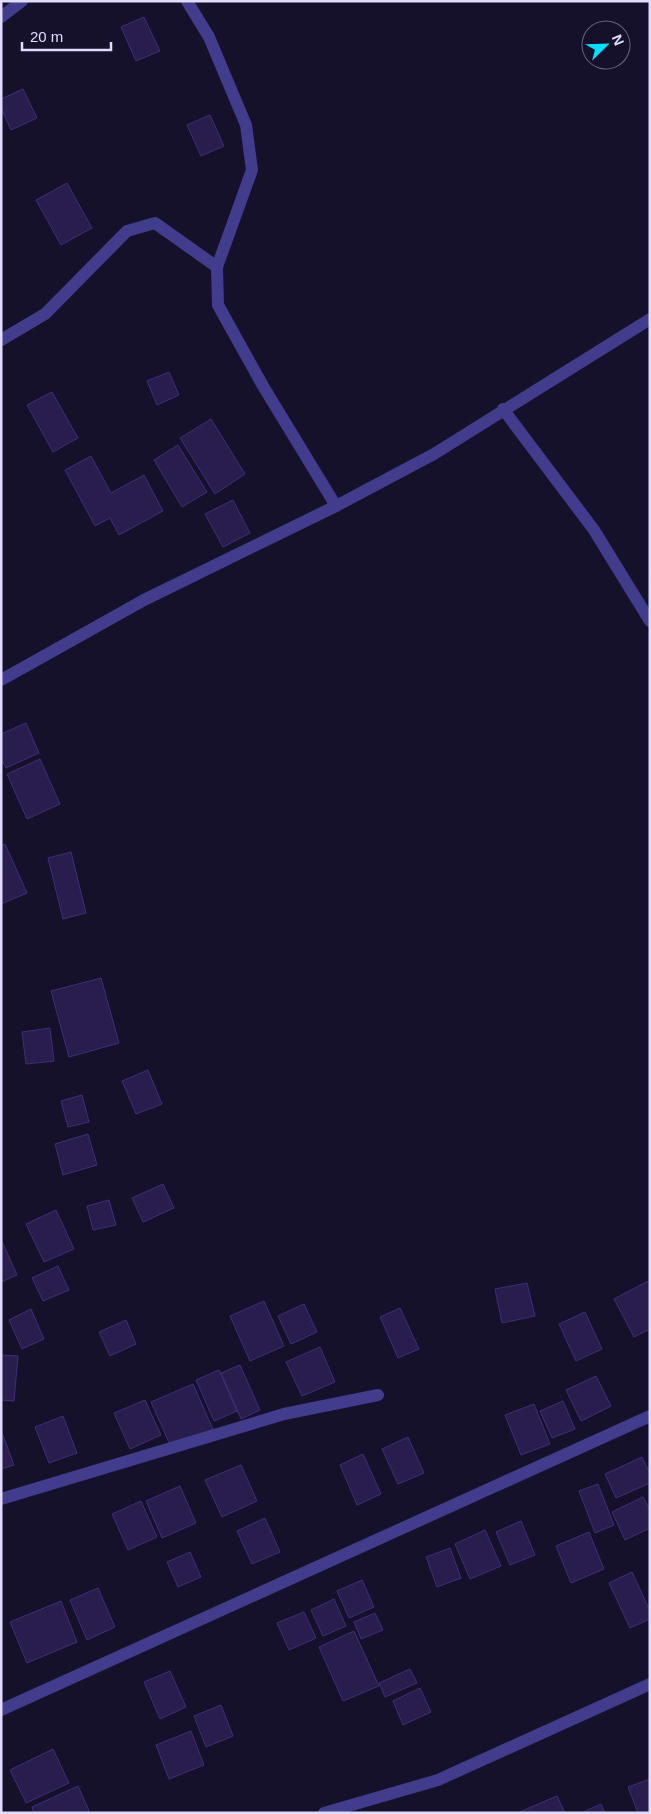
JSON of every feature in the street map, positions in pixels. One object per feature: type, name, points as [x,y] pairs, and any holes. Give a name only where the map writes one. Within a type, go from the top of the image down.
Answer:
[{"type":"street","points":[[1,17],[22,1]]},
{"type":"street","points":[[188,1],[209,37],[246,125],[252,170],[217,267],[218,305],[263,386],[336,506]]},
{"type":"street","points":[[1,340],[45,314],[127,231],[155,223],[217,267]]},
{"type":"street","points":[[1,680],[144,600],[336,506],[434,454],[503,409],[650,319]]},
{"type":"street","points":[[503,409],[594,530],[650,621]]},
{"type":"street","points":[[1,1498],[284,1414],[378,1395]]},
{"type":"street","points":[[1,1710],[650,1416]]},
{"type":"street","points":[[324,1813],[438,1780],[650,1684]]},
{"type":"building","points":[[144,17],[160,51],[136,61],[121,27]]},
{"type":"building","points":[[23,89],[37,118],[11,130],[1,108],[1,99]]},
{"type":"building","points":[[210,115],[224,146],[201,156],[187,125]]},
{"type":"building","points":[[67,183],[92,228],[61,245],[36,200]]},
{"type":"building","points":[[169,372],[179,395],[157,405],[147,381]]},
{"type":"building","points":[[52,392],[78,438],[53,452],[27,405]]},
{"type":"building","points":[[211,419],[245,474],[215,494],[180,438]]},
{"type":"building","points":[[178,445],[207,492],[182,507],[154,460]]},
{"type":"building","points":[[91,456],[111,493],[144,475],[163,511],[119,535],[110,518],[95,526],[65,470]]},
{"type":"building","points":[[233,500],[250,533],[223,547],[205,514]]},
{"type":"building","points":[[26,723],[39,753],[6,768],[1,758],[1,734]]},
{"type":"building","points":[[40,759],[60,804],[27,819],[7,774]]},
{"type":"building","points":[[5,844],[27,893],[1,904],[1,846]]},
{"type":"building","points":[[71,852],[86,913],[63,919],[48,858]]},
{"type":"building","points":[[101,978],[119,1043],[69,1057],[51,991]]},
{"type":"building","points":[[50,1028],[54,1061],[26,1064],[22,1032]]},
{"type":"building","points":[[148,1070],[162,1104],[136,1114],[122,1081]]},
{"type":"building","points":[[82,1095],[89,1122],[68,1127],[61,1101]]},
{"type":"building","points":[[88,1134],[97,1165],[63,1175],[55,1144]]},
{"type":"building","points":[[163,1184],[174,1208],[143,1222],[132,1198]]},
{"type":"building","points":[[109,1200],[116,1225],[93,1230],[87,1206]]},
{"type":"building","points":[[56,1210],[74,1249],[44,1262],[26,1224]]},
{"type":"building","points":[[1,1239],[17,1275],[1,1282]]},
{"type":"building","points":[[58,1266],[69,1290],[43,1301],[32,1278]]},
{"type":"building","points":[[650,1280],[650,1329],[634,1337],[614,1299]]},
{"type":"building","points":[[527,1283],[535,1316],[502,1323],[495,1289]]},
{"type":"building","points":[[264,1301],[284,1346],[250,1361],[230,1316]]},
{"type":"building","points":[[304,1304],[317,1332],[291,1344],[278,1316]]},
{"type":"building","points":[[400,1308],[419,1349],[398,1358],[380,1317]]},
{"type":"building","points":[[31,1309],[44,1339],[22,1349],[9,1320]]},
{"type":"building","points":[[585,1312],[602,1349],[576,1361],[559,1324]]},
{"type":"building","points":[[126,1320],[136,1344],[110,1356],[99,1332]]},
{"type":"building","points":[[320,1347],[335,1382],[302,1396],[286,1362]]},
{"type":"building","points":[[1,1355],[18,1356],[14,1401],[1,1400]]},
{"type":"building","points":[[240,1365],[260,1410],[241,1419],[221,1373]]},
{"type":"building","points":[[219,1370],[237,1411],[214,1421],[196,1380]]},
{"type":"building","points":[[596,1376],[611,1406],[581,1421],[566,1390]]},
{"type":"building","points":[[193,1384],[213,1429],[171,1447],[151,1402]]},
{"type":"building","points":[[145,1400],[161,1435],[130,1449],[114,1413]]},
{"type":"building","points":[[563,1401],[575,1429],[552,1438],[540,1411]]},
{"type":"building","points":[[534,1404],[550,1444],[521,1455],[505,1415]]},
{"type":"building","points":[[63,1416],[77,1453],[49,1463],[35,1427]]},
{"type":"building","points":[[1,1430],[14,1465],[1,1469]]},
{"type":"building","points":[[408,1437],[424,1473],[398,1484],[382,1449]]},
{"type":"building","points":[[363,1454],[381,1494],[357,1505],[340,1465]]},
{"type":"building","points":[[642,1457],[650,1474],[650,1483],[616,1498],[605,1474]]},
{"type":"building","points":[[241,1465],[257,1501],[222,1517],[205,1480]]},
{"type":"building","points":[[598,1484],[614,1525],[595,1533],[579,1491]]},
{"type":"building","points":[[180,1486],[196,1523],[162,1538],[146,1501]]},
{"type":"building","points":[[643,1497],[650,1510],[650,1528],[625,1540],[612,1512]]},
{"type":"building","points":[[141,1501],[157,1537],[128,1550],[112,1514]]},
{"type":"building","points":[[265,1518],[280,1552],[252,1564],[237,1531]]},
{"type":"building","points":[[521,1521],[535,1555],[510,1565],[496,1532]]},
{"type":"building","points":[[485,1530],[501,1566],[470,1579],[455,1544]]},
{"type":"building","points":[[589,1532],[604,1569],[571,1583],[556,1546]]},
{"type":"building","points":[[450,1548],[461,1578],[437,1587],[426,1557]]},
{"type":"building","points":[[190,1552],[201,1577],[178,1587],[167,1562]]},
{"type":"building","points":[[632,1572],[650,1611],[650,1619],[630,1628],[609,1583]]},
{"type":"building","points":[[362,1580],[374,1607],[349,1618],[337,1591]]},
{"type":"building","points":[[98,1588],[115,1627],[87,1640],[70,1600]]},
{"type":"building","points":[[334,1599],[346,1626],[323,1636],[311,1610]]},
{"type":"building","points":[[61,1601],[77,1642],[27,1663],[10,1622]]},
{"type":"building","points":[[304,1612],[316,1638],[289,1650],[277,1623]]},
{"type":"building","points":[[375,1613],[383,1630],[361,1639],[354,1622]]},
{"type":"building","points":[[354,1631],[379,1686],[343,1701],[319,1647]]},
{"type":"building","points":[[410,1669],[417,1683],[385,1697],[379,1683]]},
{"type":"building","points":[[170,1671],[186,1707],[160,1719],[144,1682]]},
{"type":"building","points":[[420,1688],[431,1712],[403,1725],[393,1701]]},
{"type":"building","points":[[221,1705],[233,1736],[206,1747],[194,1716]]},
{"type":"building","points":[[191,1731],[204,1765],[169,1779],[156,1745]]},
{"type":"building","points":[[53,1749],[69,1783],[26,1803],[10,1770]]},
{"type":"building","points":[[650,1779],[650,1813],[638,1813],[628,1787]]},
{"type":"building","points":[[78,1786],[90,1813],[34,1813],[32,1807]]},
{"type":"building","points":[[557,1796],[565,1813],[517,1813]]},
{"type":"building","points":[[601,1804],[605,1813],[581,1813]]}]
